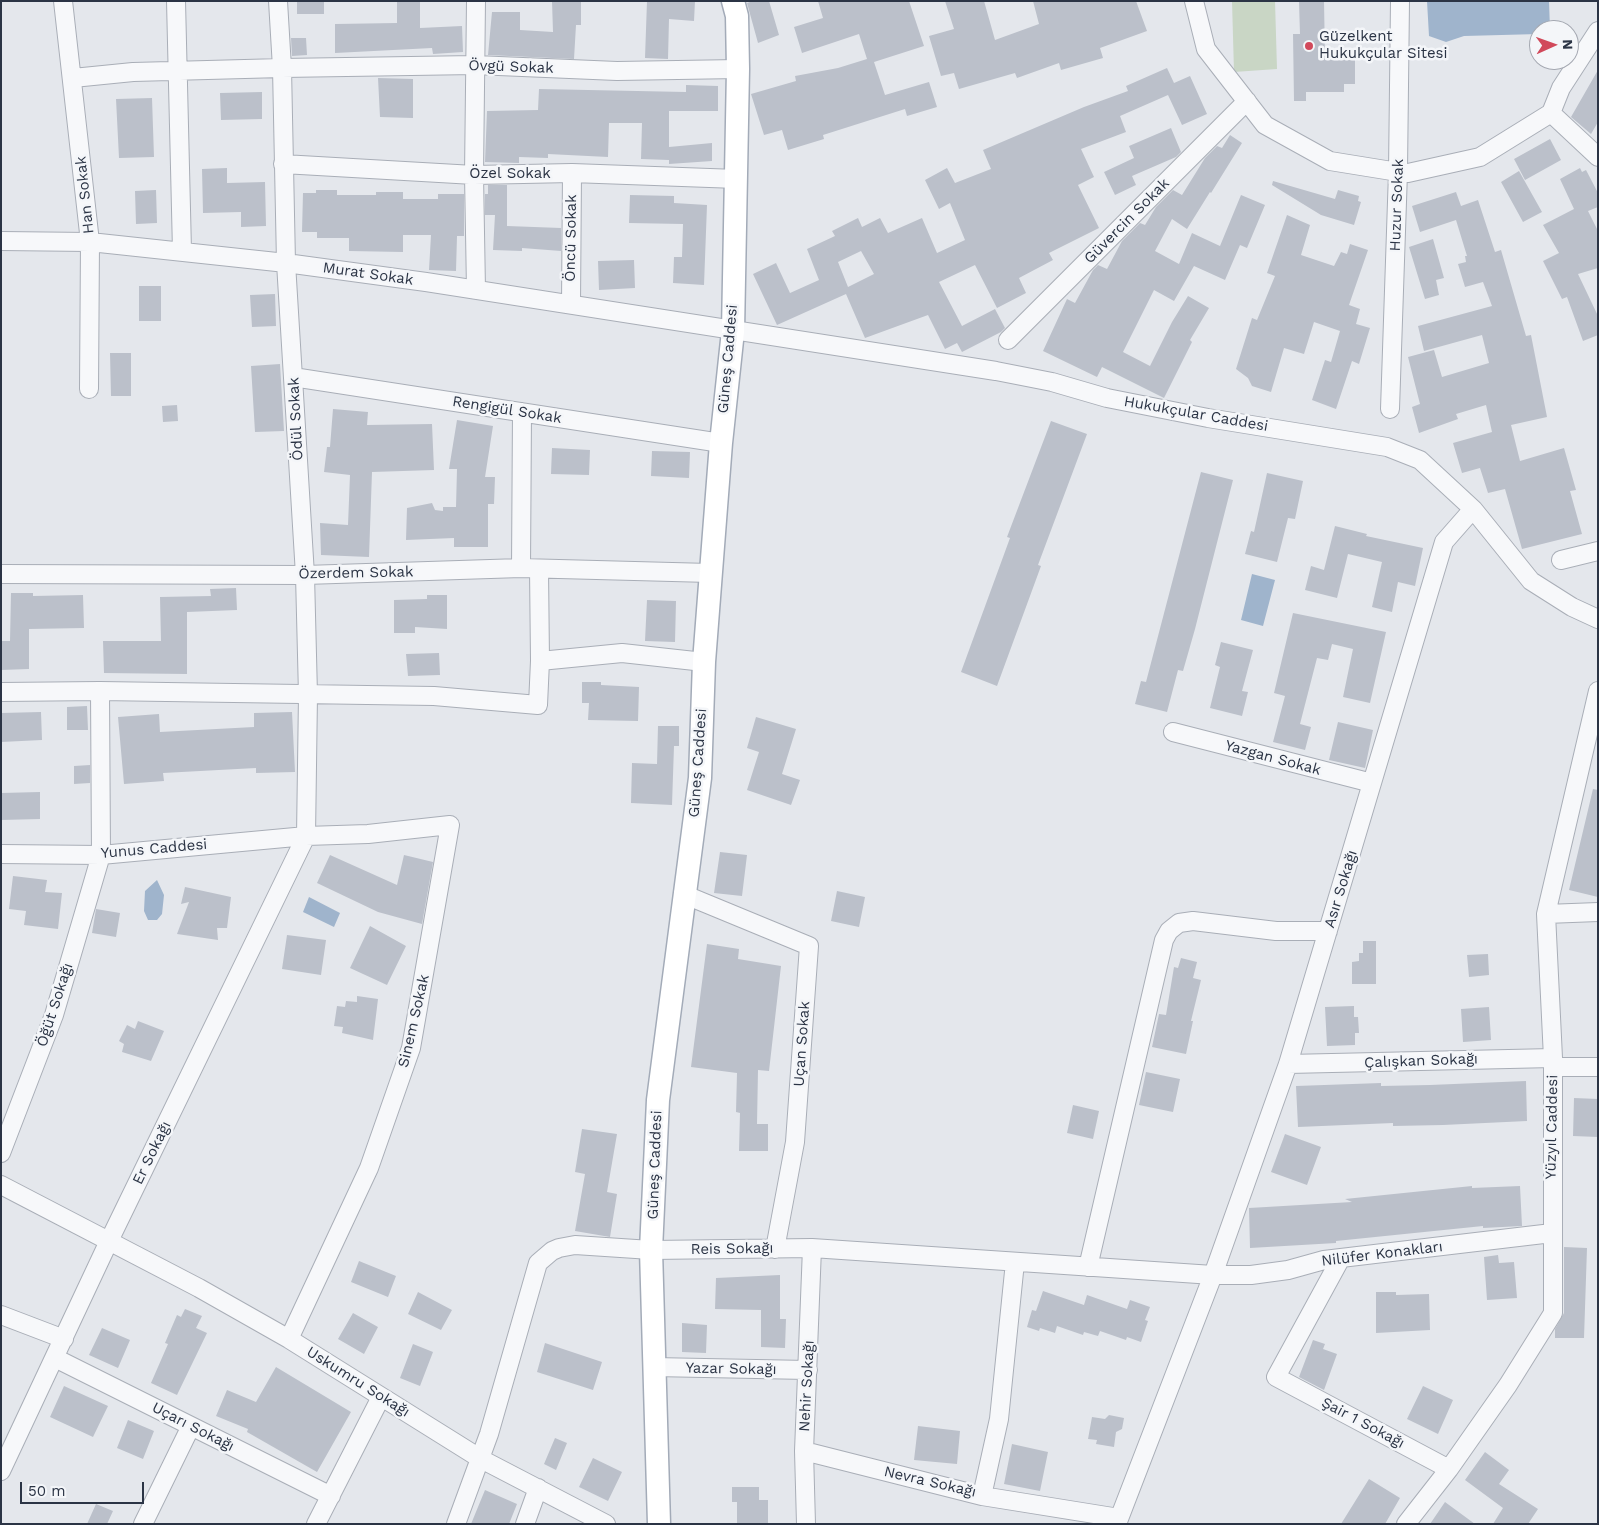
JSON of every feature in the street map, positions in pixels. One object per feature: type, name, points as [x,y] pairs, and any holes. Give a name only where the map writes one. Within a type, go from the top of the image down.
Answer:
[{"type":"main road","name":"Güneş Caddesi","points":[[659,1524],[651,1250],[658,1100],[683,894],[700,778],[704,662],[710,573],[733,331],[738,69],[737,16],[733,1]]},
{"type":"street","name":"Han Sokak","points":[[63,1],[90,242],[89,389]]},
{"type":"street","points":[[176,1],[182,251]]},
{"type":"street","name":"Ödül Sokak","points":[[278,1],[282,68],[286,262],[305,575],[308,695],[306,836]]},
{"type":"street","points":[[476,1],[474,174],[476,290]]},
{"type":"street","points":[[1194,1],[1206,49],[1265,125],[1330,161],[1408,173],[1480,157],[1551,112],[1561,88],[1598,31]]},
{"type":"street","name":"Huzur Sokak","points":[[1390,409],[1398,172],[1400,1]]},
{"type":"street","name":"Övgü Sokak","points":[[73,78],[133,72],[476,65],[617,71],[738,69]]},
{"type":"street","name":"Güvercin Sokak","points":[[1008,340],[1247,101]]},
{"type":"street","points":[[1551,112],[1598,157]]},
{"type":"street","name":"Özel Sokak","points":[[283,164],[474,174],[572,173],[737,179]]},
{"type":"street","name":"Öncü Sokak","points":[[571,304],[572,173]]},
{"type":"street","name":"Murat Sokak","points":[[1,241],[90,242],[286,262],[571,304],[733,331]]},
{"type":"street","name":"Hukukçular Caddesi","points":[[733,331],[996,370],[1052,382],[1107,398],[1208,418],[1388,447],[1420,460],[1473,509],[1531,581],[1572,607],[1598,619]]},
{"type":"street","name":"Rengigül Sokak","points":[[293,377],[721,443]]},
{"type":"street","points":[[521,568],[522,412]]},
{"type":"street","name":"Asır Sokağı","points":[[1118,1521],[1213,1276],[1288,1064],[1444,542],[1473,509]]},
{"type":"street","points":[[1561,560],[1598,550]]},
{"type":"street","name":"Özerdem Sokak","points":[[1,574],[305,575],[521,568],[710,573]]},
{"type":"street","points":[[1,692],[100,690],[434,696],[538,705],[540,660],[539,569]]},
{"type":"street","points":[[540,660],[622,653],[704,662]]},
{"type":"street","name":"Öğüt Sokağı","points":[[1,1152],[54,1015],[101,855],[100,690]]},
{"type":"street","name":"Yüzyıl Caddesi","points":[[1406,1524],[1449,1470],[1508,1385],[1553,1313],[1553,1062],[1546,914],[1598,691]]},
{"type":"street","name":"Yazgan Sokak","points":[[1173,732],[1372,784]]},
{"type":"street","name":"Sinem Sokak","points":[[289,1339],[369,1168],[411,1048],[450,825],[368,834],[306,836]]},
{"type":"street","name":"Yunus Caddesi","points":[[1,854],[101,855],[306,836]]},
{"type":"street","name":"Er Sokağı","points":[[4,1460],[56,1358],[109,1241],[306,836]]},
{"type":"street","name":"Uçan Sokak","points":[[683,894],[808,946],[795,1142],[775,1249]]},
{"type":"street","points":[[1546,914],[1598,912]]},
{"type":"street","points":[[1088,1267],[1164,940],[1169,931],[1179,923],[1193,921],[1276,931],[1328,931]]},
{"type":"street","name":"Çalışkan Sokağı","points":[[1288,1064],[1553,1062],[1598,1067]]},
{"type":"street","name":"Uskumru Sokağı","points":[[1,1185],[109,1241],[289,1339],[481,1459],[606,1524]]},
{"type":"street","name":"Nilüfer Konakları","points":[[1015,1262],[1213,1276],[1269,1272],[1341,1258],[1552,1233]]},
{"type":"street","name":"Reis Sokağı","points":[[456,1524],[481,1459],[538,1263],[552,1250],[567,1246],[651,1250],[812,1248],[1015,1262]]},
{"type":"street","name":"Nehir Sokağı","points":[[806,1524],[804,1451],[812,1248]]},
{"type":"street","name":"Şair 1 Sokağı","points":[[1341,1258],[1276,1377],[1449,1470]]},
{"type":"street","name":"Nevra Sokağı","points":[[804,1451],[982,1496],[999,1420],[1015,1262]]},
{"type":"street","points":[[1,1315],[64,1339]]},
{"type":"street","name":"Uçarı Sokağı","points":[[56,1358],[331,1496]]},
{"type":"street","name":"Yazar Sokağı","points":[[653,1368],[808,1370]]},
{"type":"street","points":[[316,1524],[381,1397]]},
{"type":"street","points":[[144,1524],[191,1426]]},
{"type":"street","points":[[525,1524],[538,1488]]},
{"type":"street","points":[[982,1496],[1118,1521]]},
{"type":"green space","points":[[1232,1],[1275,1],[1277,69],[1234,72]]},
{"type":"water","points":[[1427,1],[1549,1],[1550,20],[1529,20],[1529,34],[1464,36],[1446,42],[1429,36]]},
{"type":"water","points":[[1252,574],[1275,580],[1263,626],[1241,620]]},
{"type":"water","points":[[157,880],[164,895],[162,914],[157,920],[148,920],[144,911],[145,891]]},
{"type":"water","points":[[309,897],[340,913],[334,927],[303,912]]},
{"type":"building","points":[[297,1],[324,1],[324,14],[297,14]]},
{"type":"building","points":[[397,1],[420,1],[420,28],[462,26],[463,52],[433,54],[432,48],[335,53],[335,24],[397,23]]},
{"type":"building","points":[[552,1],[581,1],[581,25],[576,25],[574,59],[488,55],[492,12],[520,12],[520,30],[553,32]]},
{"type":"building","points":[[647,1],[695,1],[694,21],[669,19],[668,59],[645,58]]},
{"type":"building","points":[[769,1],[779,35],[758,43],[747,3]]},
{"type":"building","points":[[818,1],[909,1],[924,46],[874,62],[885,95],[929,82],[937,107],[907,116],[905,109],[823,135],[824,139],[788,150],[782,130],[764,135],[751,94],[796,81],[795,76],[838,68],[867,59],[859,34],[802,53],[794,27],[823,18]]},
{"type":"building","points":[[945,1],[984,1],[995,40],[1039,24],[1033,1],[1136,1],[1147,31],[1100,48],[1103,58],[1061,70],[1059,63],[1017,78],[1015,73],[959,89],[954,73],[941,76],[929,36],[954,29]]},
{"type":"building","name":"Güzelkent Hukukçular Sitesi","points":[[1324,1],[1325,58],[1355,58],[1355,84],[1344,84],[1344,92],[1306,92],[1306,101],[1294,101],[1293,34],[1300,34],[1299,2]]},
{"type":"building","points":[[291,38],[306,38],[307,55],[292,56]]},
{"type":"building","points":[[1167,68],[1174,83],[1190,76],[1207,114],[1182,125],[1168,95],[1120,116],[1126,132],[1081,149],[1094,177],[1078,185],[1099,228],[1049,253],[1053,260],[1019,278],[1026,293],[997,308],[975,265],[939,282],[962,326],[995,309],[1005,328],[1001,332],[962,352],[957,343],[945,349],[928,315],[865,338],[846,294],[777,325],[753,274],[776,263],[790,293],[819,280],[807,249],[835,236],[832,231],[858,218],[862,227],[880,218],[888,233],[922,218],[937,253],[965,240],[950,203],[939,209],[925,180],[947,168],[955,183],[991,169],[983,150],[1084,107],[1128,91],[1126,86]],"holes":[[[861,251],[874,274],[848,287],[838,262]]]},
{"type":"building","points":[[1598,70],[1598,122],[1591,134],[1571,117]]},
{"type":"building","points":[[378,78],[413,79],[413,118],[380,117]]},
{"type":"building","points":[[686,85],[718,86],[718,111],[669,111],[669,147],[712,143],[712,161],[669,164],[669,160],[641,159],[642,123],[609,123],[608,157],[548,154],[548,158],[519,157],[519,163],[485,162],[487,111],[538,110],[539,89],[686,92]]},
{"type":"building","points":[[262,92],[262,119],[221,120],[220,93]]},
{"type":"building","points":[[152,98],[154,157],[119,158],[116,99]]},
{"type":"building","points":[[1171,128],[1181,152],[1176,157],[1132,176],[1136,185],[1115,195],[1104,172],[1134,158],[1129,146]]},
{"type":"building","points":[[1230,135],[1242,143],[1211,193],[1187,229],[1172,219],[1155,251],[1179,264],[1192,233],[1220,246],[1241,195],[1265,205],[1247,248],[1240,245],[1225,280],[1194,266],[1174,301],[1154,290],[1123,352],[1150,366],[1172,322],[1188,296],[1209,308],[1190,340],[1192,342],[1164,398],[1102,367],[1097,377],[1043,351],[1067,299],[1075,303],[1093,270],[1098,265],[1107,269],[1122,241],[1140,223],[1145,225],[1156,207],[1173,190],[1182,195],[1205,158],[1217,146],[1222,148]]},
{"type":"building","points":[[1550,139],[1561,160],[1525,180],[1514,159]]},
{"type":"building","points":[[227,168],[227,183],[265,182],[266,226],[241,227],[241,212],[203,213],[202,169]]},
{"type":"building","points":[[1580,168],[1582,172],[1586,170],[1598,193],[1598,207],[1588,211],[1598,231],[1598,268],[1578,274],[1598,316],[1598,335],[1583,341],[1567,297],[1562,299],[1543,261],[1559,253],[1543,225],[1574,209],[1560,179]]},
{"type":"building","points":[[1519,171],[1542,212],[1523,222],[1501,182]]},
{"type":"building","points":[[1273,181],[1335,199],[1338,190],[1359,196],[1358,201],[1361,202],[1354,225],[1321,215],[1272,185]]},
{"type":"building","points":[[488,185],[507,185],[507,226],[561,228],[561,251],[522,248],[522,251],[493,250],[495,215],[485,215],[485,194],[488,194]]},
{"type":"building","points":[[156,190],[157,223],[136,224],[135,191]]},
{"type":"building","points":[[316,190],[337,190],[337,195],[376,195],[376,192],[403,192],[403,199],[438,199],[438,194],[464,194],[464,236],[457,236],[456,271],[429,270],[431,235],[403,235],[403,252],[349,251],[349,238],[317,238],[317,232],[302,232],[303,193],[316,193]]},
{"type":"building","points":[[1456,192],[1461,206],[1478,200],[1495,252],[1501,250],[1526,336],[1531,335],[1547,417],[1511,425],[1520,461],[1564,448],[1576,490],[1570,491],[1582,534],[1522,549],[1505,489],[1488,493],[1480,468],[1462,473],[1453,443],[1492,432],[1486,405],[1456,414],[1458,419],[1419,433],[1412,407],[1420,404],[1408,357],[1434,350],[1442,377],[1489,363],[1482,335],[1424,351],[1418,326],[1492,306],[1483,282],[1465,287],[1458,264],[1466,262],[1465,256],[1467,256],[1456,220],[1420,232],[1412,206]]},
{"type":"building","points":[[630,195],[674,196],[674,203],[707,205],[704,285],[673,283],[674,257],[682,257],[683,224],[629,223]]},
{"type":"building","points":[[1287,215],[1310,225],[1301,255],[1334,266],[1341,252],[1347,254],[1350,244],[1368,250],[1349,305],[1360,309],[1356,324],[1370,328],[1359,364],[1352,361],[1336,409],[1312,400],[1325,360],[1331,362],[1340,331],[1314,322],[1304,354],[1284,348],[1271,392],[1252,386],[1248,378],[1236,369],[1252,318],[1257,320],[1275,276],[1267,273]]},
{"type":"building","points":[[1433,239],[1444,278],[1436,280],[1439,295],[1425,299],[1409,247]]},
{"type":"building","points":[[634,260],[635,288],[599,290],[598,261]]},
{"type":"building","points":[[139,286],[161,286],[161,321],[139,321]]},
{"type":"building","points":[[275,294],[276,326],[252,327],[250,295]]},
{"type":"building","points":[[110,353],[131,353],[131,396],[111,396]]},
{"type":"building","points":[[280,364],[284,431],[255,432],[251,366]]},
{"type":"building","points":[[177,405],[178,421],[163,422],[162,406]]},
{"type":"building","points":[[333,409],[368,412],[367,425],[432,424],[434,470],[372,472],[369,557],[321,555],[320,523],[348,525],[350,475],[324,472],[327,447],[330,447]]},
{"type":"building","points":[[457,420],[493,426],[485,477],[495,477],[494,504],[488,504],[488,547],[454,547],[454,538],[406,540],[407,508],[432,503],[435,510],[443,511],[443,507],[456,507],[457,469],[449,469]]},
{"type":"building","points":[[1051,421],[1087,434],[1038,565],[1041,566],[997,686],[961,672],[1010,538],[1007,537]]},
{"type":"building","points":[[552,448],[590,450],[589,475],[551,474]]},
{"type":"building","points":[[652,451],[690,452],[689,478],[651,476]]},
{"type":"building","points":[[1201,472],[1233,480],[1195,629],[1183,671],[1178,670],[1167,712],[1135,704],[1141,681],[1146,682]]},
{"type":"building","points":[[1267,473],[1303,481],[1295,519],[1288,518],[1277,562],[1245,554],[1251,531],[1254,532]]},
{"type":"building","points":[[1335,526],[1367,534],[1366,536],[1423,548],[1415,586],[1398,582],[1392,612],[1372,607],[1382,562],[1348,554],[1337,598],[1305,590],[1311,566],[1324,570]]},
{"type":"building","points":[[236,588],[237,610],[187,612],[187,674],[104,673],[103,641],[161,641],[160,597],[211,596],[210,589]]},
{"type":"building","points":[[11,593],[33,593],[33,596],[83,595],[84,628],[29,629],[29,669],[1,670],[1,641],[10,641]]},
{"type":"building","points":[[427,595],[447,595],[447,629],[415,627],[415,633],[394,633],[394,600],[427,599]]},
{"type":"building","points":[[647,600],[676,601],[675,642],[645,641]]},
{"type":"building","points":[[1293,613],[1386,632],[1370,703],[1343,697],[1353,649],[1332,644],[1328,660],[1317,658],[1300,724],[1311,727],[1305,750],[1273,742],[1285,696],[1274,693]]},
{"type":"building","points":[[1221,642],[1253,650],[1242,691],[1248,692],[1242,716],[1210,708],[1220,667],[1215,665]]},
{"type":"building","points":[[439,653],[440,675],[408,676],[406,654]]},
{"type":"building","points":[[582,682],[601,682],[601,685],[639,687],[638,721],[588,720],[589,703],[582,703]]},
{"type":"building","points":[[87,706],[88,730],[67,730],[67,707]]},
{"type":"building","points":[[41,712],[42,740],[1,742],[1,713]]},
{"type":"building","points":[[292,712],[295,772],[256,773],[256,768],[163,773],[164,781],[124,784],[118,717],[159,714],[160,732],[254,727],[254,713]]},
{"type":"building","points":[[756,717],[796,729],[782,774],[800,780],[791,805],[747,790],[759,752],[747,748]]},
{"type":"building","points":[[1338,722],[1373,730],[1365,768],[1329,760]]},
{"type":"building","points":[[658,726],[679,726],[679,746],[674,746],[672,805],[631,803],[632,763],[657,764]]},
{"type":"building","points":[[90,765],[90,783],[74,784],[74,766]]},
{"type":"building","points":[[1593,789],[1598,790],[1598,897],[1569,890]]},
{"type":"building","points":[[40,792],[40,819],[1,820],[1,793]]},
{"type":"building","points":[[720,852],[747,855],[742,896],[714,893]]},
{"type":"building","points":[[330,855],[397,885],[404,855],[433,862],[422,924],[378,912],[317,883]]},
{"type":"building","points":[[13,876],[47,880],[45,892],[62,893],[58,929],[24,925],[26,911],[9,909]]},
{"type":"building","points":[[185,887],[231,897],[227,928],[217,928],[218,940],[177,934],[189,902],[181,904]]},
{"type":"building","points":[[837,891],[865,897],[859,927],[831,921]]},
{"type":"building","points":[[96,909],[120,913],[116,937],[92,933]]},
{"type":"building","points":[[370,926],[406,946],[387,985],[350,968]]},
{"type":"building","points":[[287,935],[326,940],[321,975],[282,969]]},
{"type":"building","points":[[1363,941],[1376,941],[1376,984],[1352,984],[1352,962],[1359,961],[1359,953],[1363,953]]},
{"type":"building","points":[[707,944],[739,949],[738,959],[781,966],[769,1071],[758,1070],[757,1124],[768,1124],[768,1151],[739,1151],[740,1113],[736,1112],[737,1073],[691,1067]]},
{"type":"building","points":[[1488,954],[1489,975],[1469,977],[1467,955]]},
{"type":"building","points":[[1181,958],[1197,962],[1193,978],[1201,980],[1191,1021],[1193,1021],[1186,1054],[1152,1047],[1159,1014],[1166,1015],[1174,967],[1178,968]]},
{"type":"building","points":[[357,996],[378,999],[373,1040],[342,1033],[343,1027],[334,1026],[337,1006],[345,1007],[346,1001],[357,1002]]},
{"type":"building","points":[[1354,1006],[1354,1017],[1358,1017],[1359,1033],[1355,1033],[1355,1045],[1327,1046],[1325,1007]]},
{"type":"building","points":[[1489,1007],[1491,1040],[1463,1042],[1461,1009]]},
{"type":"building","points":[[138,1021],[164,1031],[151,1061],[122,1052],[124,1044],[119,1041],[127,1025],[135,1029]]},
{"type":"building","points":[[1146,1072],[1180,1079],[1173,1112],[1139,1105]]},
{"type":"building","points":[[1526,1081],[1527,1121],[1443,1125],[1393,1126],[1393,1123],[1298,1127],[1296,1086],[1381,1083],[1381,1086],[1430,1085]]},
{"type":"building","points":[[1574,1098],[1598,1099],[1598,1137],[1573,1136]]},
{"type":"building","points":[[1073,1105],[1099,1111],[1093,1139],[1067,1133]]},
{"type":"building","points":[[582,1129],[617,1134],[607,1192],[617,1194],[610,1237],[575,1231],[585,1174],[575,1172]]},
{"type":"building","points":[[1285,1134],[1321,1147],[1307,1185],[1271,1172]]},
{"type":"building","points":[[1472,1186],[1472,1188],[1520,1186],[1522,1226],[1483,1228],[1483,1226],[1336,1241],[1336,1243],[1250,1248],[1249,1208],[1352,1202],[1345,1199]]},
{"type":"building","points":[[1564,1247],[1587,1248],[1584,1338],[1555,1338],[1555,1329],[1564,1313]]},
{"type":"building","points":[[1498,1255],[1499,1263],[1514,1262],[1517,1298],[1487,1300],[1484,1257]]},
{"type":"building","points":[[359,1261],[396,1276],[388,1297],[351,1282]]},
{"type":"building","points":[[780,1275],[780,1319],[786,1319],[785,1348],[761,1347],[761,1310],[715,1309],[716,1278]]},
{"type":"building","points":[[1043,1291],[1084,1305],[1087,1295],[1127,1309],[1130,1300],[1150,1307],[1145,1320],[1148,1321],[1141,1342],[1127,1337],[1126,1340],[1100,1331],[1098,1336],[1084,1332],[1083,1335],[1057,1326],[1055,1333],[1040,1328],[1039,1331],[1027,1327],[1032,1310],[1036,1311]]},
{"type":"building","points":[[418,1292],[452,1310],[441,1330],[408,1314]]},
{"type":"building","points":[[1376,1292],[1396,1292],[1396,1295],[1429,1294],[1430,1330],[1376,1333]]},
{"type":"building","points":[[185,1309],[202,1316],[196,1328],[207,1333],[177,1395],[151,1383],[168,1344],[165,1343],[177,1315],[181,1317]]},
{"type":"building","points":[[353,1313],[378,1327],[364,1354],[338,1339]]},
{"type":"building","points":[[682,1323],[707,1325],[706,1353],[682,1352]]},
{"type":"building","points":[[102,1328],[130,1340],[118,1368],[89,1355]]},
{"type":"building","points":[[1313,1340],[1325,1344],[1323,1349],[1337,1354],[1324,1390],[1299,1377]]},
{"type":"building","points":[[545,1343],[602,1362],[593,1390],[537,1372]]},
{"type":"building","points":[[413,1344],[433,1352],[420,1386],[400,1378]]},
{"type":"building","points":[[276,1367],[351,1412],[317,1472],[247,1432],[248,1429],[216,1416],[227,1390],[256,1402]]},
{"type":"building","points":[[64,1386],[108,1406],[93,1437],[50,1417]]},
{"type":"building","points":[[1423,1386],[1453,1400],[1438,1434],[1407,1419]]},
{"type":"building","points":[[1109,1415],[1124,1418],[1122,1429],[1116,1432],[1114,1447],[1096,1444],[1097,1440],[1088,1439],[1092,1417],[1105,1419]]},
{"type":"building","points":[[128,1420],[154,1431],[143,1459],[117,1448]]},
{"type":"building","points":[[918,1426],[960,1431],[957,1464],[914,1460]]},
{"type":"building","points":[[555,1438],[567,1443],[556,1470],[544,1464]]},
{"type":"building","points":[[1012,1444],[1048,1452],[1040,1491],[1004,1484]]},
{"type":"building","points":[[1485,1452],[1509,1470],[1499,1484],[1538,1509],[1528,1524],[1493,1524],[1503,1508],[1465,1480]]},
{"type":"building","points":[[593,1458],[622,1472],[608,1501],[579,1487]]},
{"type":"building","points":[[1369,1479],[1400,1498],[1385,1524],[1341,1524]]},
{"type":"building","points":[[732,1487],[759,1487],[759,1500],[768,1500],[768,1524],[737,1524],[737,1502],[732,1502]]},
{"type":"building","points":[[485,1490],[517,1504],[509,1524],[471,1524]]},
{"type":"building","points":[[1445,1502],[1475,1524],[1430,1524]]},
{"type":"building","points":[[96,1504],[113,1511],[107,1524],[87,1524]]},
{"type":"place","name":"Güzelkent Hukukçular Sitesi","points":[[1309,46]]}]
